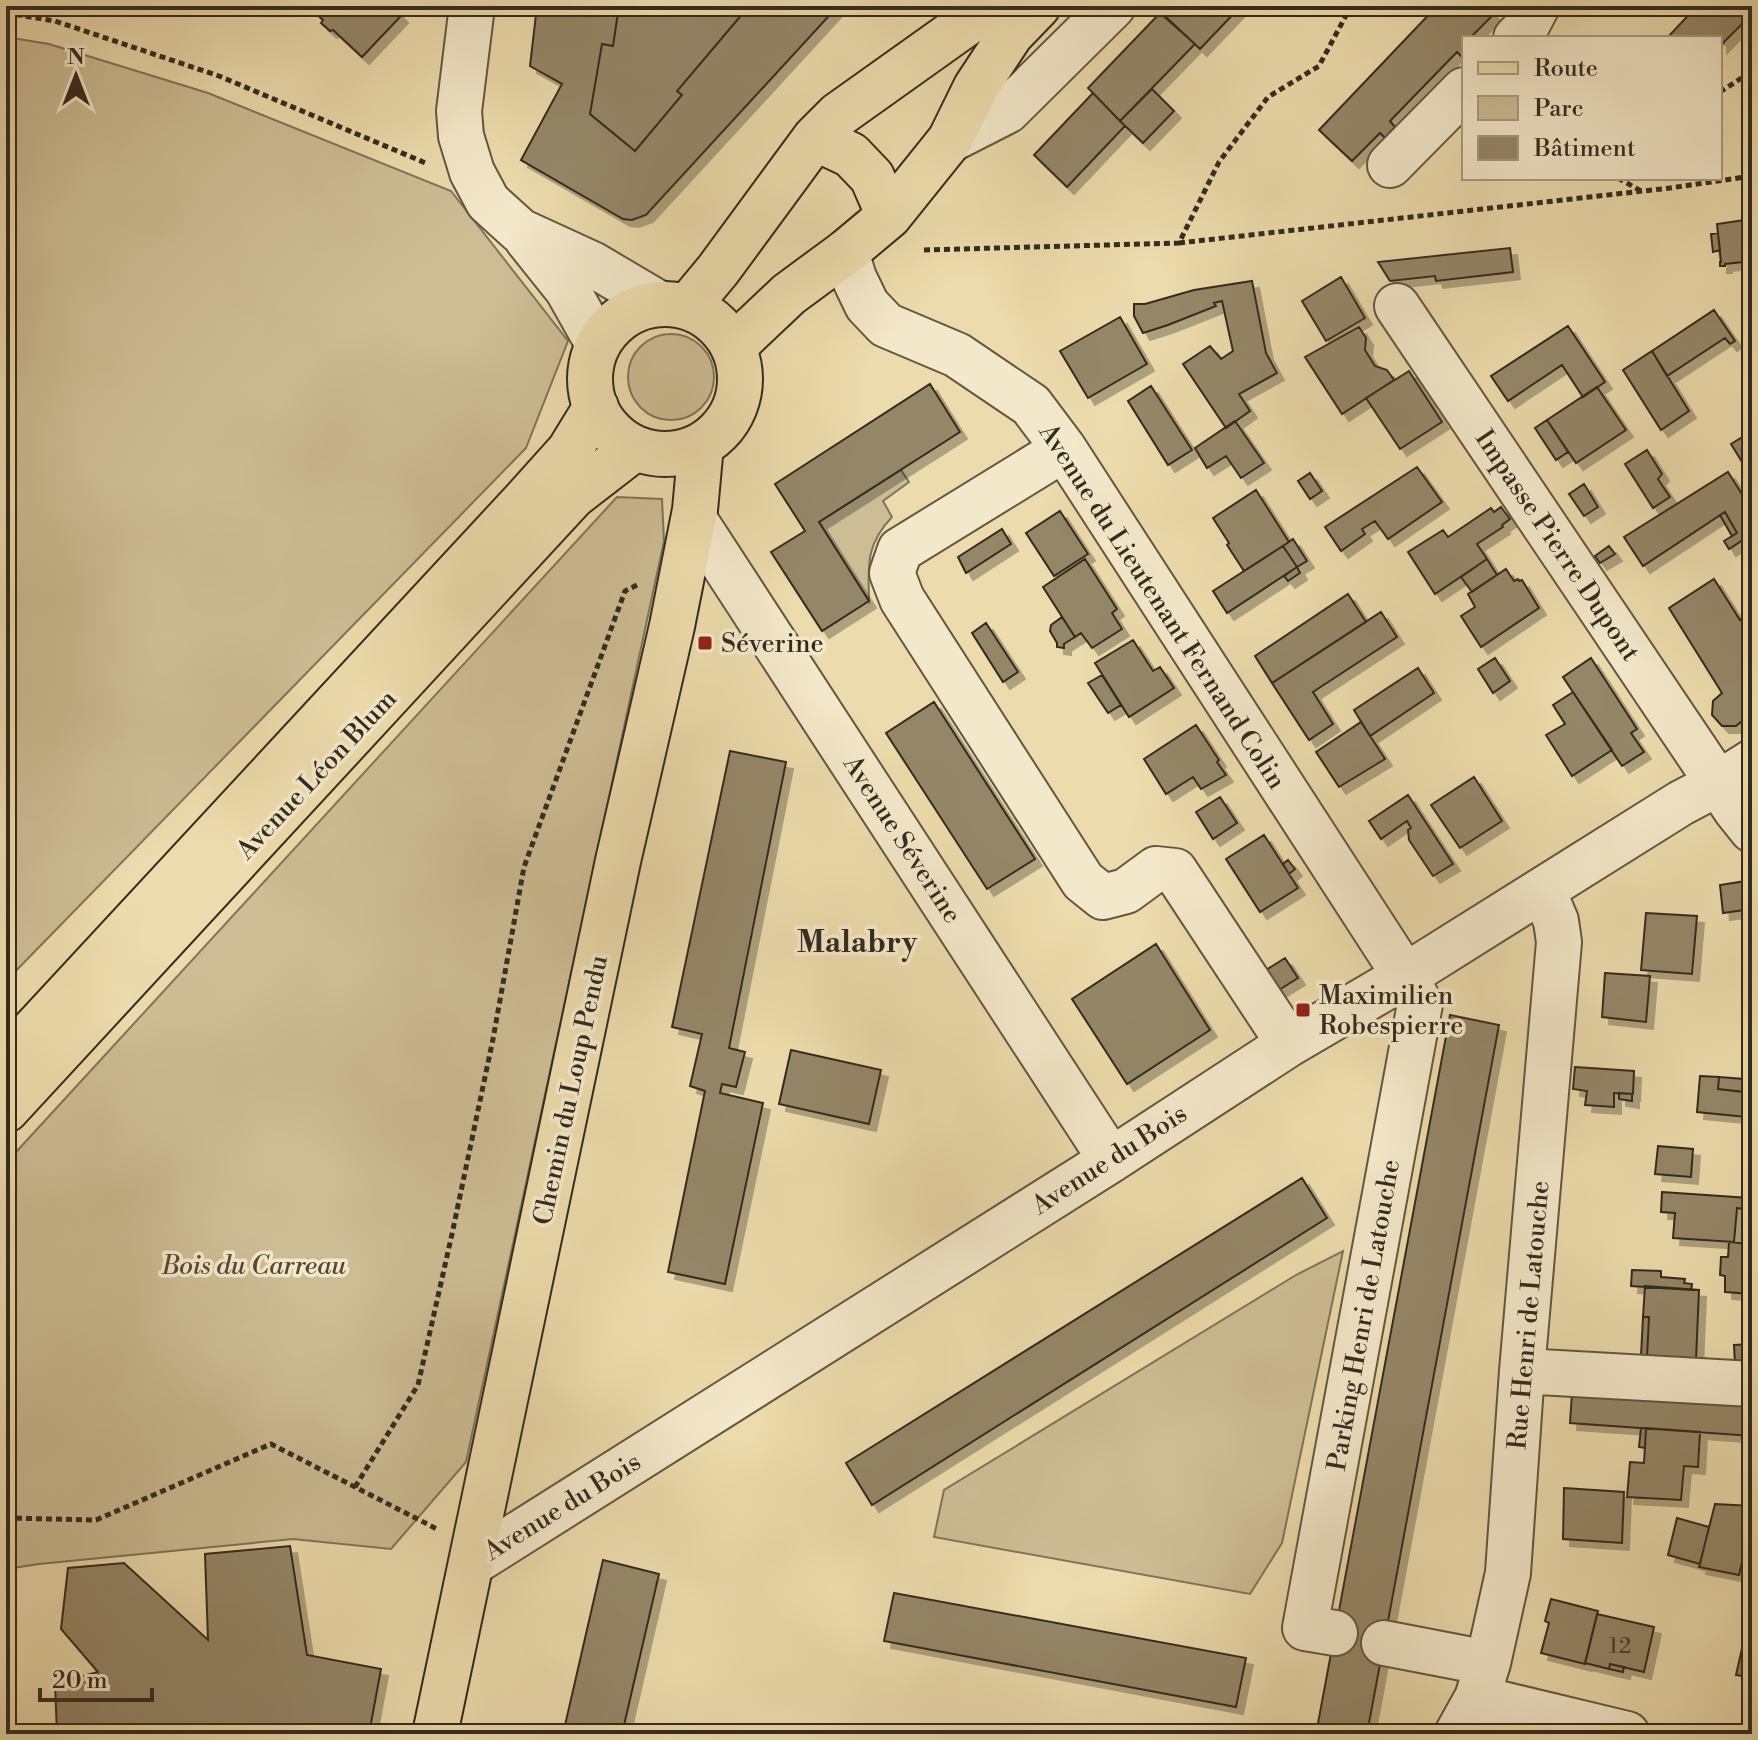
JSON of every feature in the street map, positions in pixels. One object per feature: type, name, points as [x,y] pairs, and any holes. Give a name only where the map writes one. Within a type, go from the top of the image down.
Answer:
[{"type":"main road","points":[[734,346],[789,294],[889,216],[950,140],[976,87],[1011,34],[1038,6]]},
{"type":"main road","points":[[673,305],[718,270],[815,138],[838,115],[980,9]]},
{"type":"main road","points":[[815,138],[851,155],[872,177],[889,216]]},
{"type":"main road","points":[[673,305],[707,315],[722,329],[734,346],[740,368],[740,391],[733,413],[719,432],[701,445],[680,453],[657,454],[635,448],[616,437],[601,419],[589,376],[594,353],[608,328],[640,307],[673,305]]},
{"type":"main road","name":"Avenue Léon Blum","points":[[6,1060],[525,500],[569,451],[596,407]]},
{"type":"main road","name":"Chemin du Loup Pendu","points":[[435,1734],[618,861],[694,519],[701,445]]},
{"type":"main road","name":"Avenue Léon Blum","points":[[6,1110],[573,496],[635,448]]},
{"type":"street","points":[[472,6],[459,111],[461,136],[472,172],[488,202],[520,231],[567,289],[598,344]]},
{"type":"street","points":[[950,140],[1007,111],[1113,6]]},
{"type":"street","points":[[1518,36],[1537,6]]},
{"type":"street","points":[[1390,165],[1462,92]]},
{"type":"street","points":[[520,231],[673,305]]},
{"type":"street","name":"Avenue du Lieutenant Fernand Colin","points":[[846,252],[867,305],[886,325],[957,355],[1031,405],[1064,449],[1405,976]]},
{"type":"street","name":"Impasse Pierre Dupont","points":[[1397,306],[1735,773],[1736,810],[1752,830]]},
{"type":"street","points":[[1064,449],[900,550],[892,573],[902,599],[1083,881],[1103,897],[1126,891],[1156,869],[1175,871],[1289,1044]]},
{"type":"street","name":"Avenue Séverine","points":[[694,519],[1111,1160]]},
{"type":"street","name":"Avenue du Bois","points":[[472,1556],[1111,1160],[1289,1044],[1405,976],[1681,803],[1735,773]]},
{"type":"street","name":"Rue Henri de Latouche","points":[[1474,1698],[1508,1573],[1559,942],[1556,921],[1543,890]]},
{"type":"street","name":"Parking Henri de Latouche","points":[[1335,1633],[1305,1628],[1416,1031],[1420,1004],[1405,976]]},
{"type":"street","points":[[1522,1371],[1752,1384]]},
{"type":"street","points":[[1384,1643],[1474,1698],[1627,1734]]},
{"type":"path","points":[[1179,243],[1219,162],[1268,97],[1319,66],[1351,6]]},
{"type":"path","points":[[6,13],[55,21],[219,76],[422,163],[472,172]]},
{"type":"path","points":[[1722,91],[1740,79],[1752,65]]},
{"type":"path","points":[[924,250],[1179,243],[1752,176]]},
{"type":"path","points":[[1622,180],[1641,191]]},
{"type":"path","points":[[355,1487],[418,1385],[493,1039],[524,867],[625,591],[684,565]]},
{"type":"path","points":[[6,1518],[96,1520],[271,1444],[355,1487],[472,1556]]},
{"type":"green space","points":[[6,37],[49,44],[208,93],[451,191],[568,341],[526,448],[6,981]]},
{"type":"green space","points":[[671,334],[688,337],[702,346],[711,360],[714,377],[711,394],[702,408],[688,417],[671,420],[654,417],[640,408],[631,394],[628,377],[631,360],[640,346],[654,337]]},
{"type":"green space","points":[[901,470],[909,482],[883,501],[892,517],[877,536],[870,556],[869,601],[819,522]]},
{"type":"green space","name":"Bois du Carreau","points":[[617,497],[662,499],[664,541],[466,1462],[391,1549],[293,1539],[6,1569],[6,1163]]},
{"type":"green space","points":[[1343,1251],[1282,1543],[1250,1594],[934,1537],[944,1490],[1296,1275]]},
{"type":"building","points":[[308,6],[392,6],[401,16],[362,57],[321,23],[323,20]]},
{"type":"building","points":[[537,6],[619,6],[613,46],[602,44],[590,114],[635,151],[682,95],[677,91],[744,12],[749,16],[758,6],[838,6],[646,215],[632,220],[623,219],[521,160],[562,84],[530,66]]},
{"type":"building","points":[[537,6],[838,6],[646,215],[632,220],[623,219],[521,160],[562,84],[530,66]]},
{"type":"building","points":[[1174,6],[1241,6],[1200,49],[1165,16]]},
{"type":"building","points":[[1437,6],[1485,6],[1494,14],[1472,36],[1462,36],[1462,57],[1457,52],[1390,121],[1395,127],[1385,138],[1380,133],[1352,161],[1319,130]]},
{"type":"building","points":[[1697,6],[1752,6],[1752,14],[1722,44],[1722,36],[1669,36]]},
{"type":"building","points":[[1160,13],[1195,44],[1120,121],[1088,88]]},
{"type":"building","points":[[1152,89],[1174,111],[1143,143],[1120,121]]},
{"type":"building","points":[[1093,93],[1125,126],[1067,187],[1034,155]]},
{"type":"building","points":[[1752,219],[1752,261],[1720,266],[1717,224]]},
{"type":"building","points":[[1718,233],[1720,250],[1713,252],[1711,234]]},
{"type":"building","points":[[1510,248],[1513,272],[1436,281],[1435,276],[1390,281],[1378,262]]},
{"type":"building","points":[[1341,277],[1365,318],[1326,341],[1302,301]]},
{"type":"building","points":[[1252,281],[1266,353],[1277,373],[1239,394],[1250,411],[1226,428],[1183,364],[1210,346],[1221,359],[1233,351],[1222,301],[1143,333],[1134,316],[1134,304]]},
{"type":"building","points":[[1714,310],[1735,341],[1730,344],[1725,338],[1667,376],[1652,351]]},
{"type":"building","points":[[1120,317],[1147,364],[1088,398],[1060,351]]},
{"type":"building","points":[[1568,326],[1605,382],[1583,397],[1562,365],[1508,401],[1491,376]]},
{"type":"building","points":[[1359,327],[1366,338],[1365,350],[1375,366],[1387,370],[1394,380],[1342,414],[1305,357]]},
{"type":"building","points":[[1652,351],[1689,411],[1661,430],[1623,370]]},
{"type":"building","points":[[1409,371],[1442,422],[1400,449],[1366,398]]},
{"type":"building","points":[[930,384],[960,432],[819,522],[869,601],[822,631],[771,552],[805,531],[775,484]]},
{"type":"building","points":[[1151,386],[1192,450],[1168,465],[1128,401]]},
{"type":"building","points":[[1597,387],[1626,430],[1576,463],[1547,420]]},
{"type":"building","points":[[1547,420],[1568,452],[1556,460],[1535,428]]},
{"type":"building","points":[[1235,421],[1264,463],[1241,478],[1226,456],[1207,468],[1195,448]]},
{"type":"building","points":[[1752,431],[1752,478],[1731,444]]},
{"type":"building","points":[[1647,450],[1662,474],[1658,479],[1670,497],[1653,508],[1625,464]]},
{"type":"building","points":[[1417,467],[1442,502],[1388,539],[1375,521],[1362,529],[1365,534],[1341,551],[1325,527]]},
{"type":"building","points":[[1728,472],[1752,510],[1752,534],[1729,549],[1724,541],[1737,533],[1725,512],[1643,566],[1624,537]]},
{"type":"building","points":[[1310,473],[1322,491],[1310,499],[1298,481]]},
{"type":"building","points":[[1584,484],[1598,507],[1584,516],[1569,494]]},
{"type":"building","points":[[1256,490],[1289,542],[1244,571],[1213,518]]},
{"type":"building","points":[[1501,507],[1510,519],[1477,544],[1487,559],[1435,594],[1408,552],[1443,530],[1448,537],[1491,508],[1494,512]]},
{"type":"building","points":[[1060,511],[1088,554],[1054,576],[1026,533]]},
{"type":"building","points":[[1725,512],[1737,533],[1732,536],[1720,515]]},
{"type":"building","points":[[1002,529],[1011,544],[966,573],[958,557]]},
{"type":"building","points":[[1293,539],[1307,561],[1297,567],[1283,546]]},
{"type":"building","points":[[1283,546],[1297,567],[1227,613],[1213,591]]},
{"type":"building","points":[[1609,546],[1615,554],[1600,563],[1595,556]]},
{"type":"building","points":[[1085,559],[1117,609],[1112,613],[1122,629],[1092,648],[1081,633],[1075,637],[1043,587]]},
{"type":"building","points":[[1487,559],[1497,575],[1472,592],[1461,577]]},
{"type":"building","points":[[1297,567],[1300,573],[1288,581],[1284,576]]},
{"type":"building","points":[[1506,569],[1514,581],[1522,580],[1539,608],[1481,647],[1461,616],[1475,607],[1468,594]]},
{"type":"building","points":[[1714,579],[1740,620],[1752,612],[1752,708],[1736,726],[1722,726],[1712,715],[1713,701],[1722,693],[1669,608]]},
{"type":"building","points":[[1348,594],[1366,622],[1272,683],[1255,656]]},
{"type":"building","points":[[1381,612],[1397,637],[1313,692],[1333,724],[1309,740],[1272,683]]},
{"type":"building","points":[[1062,617],[1075,637],[1064,644],[1064,648],[1057,647],[1050,631],[1051,625]]},
{"type":"building","points":[[986,623],[1018,672],[1003,682],[972,633]]},
{"type":"building","points":[[1133,640],[1153,671],[1160,667],[1174,688],[1129,717],[1095,663]]},
{"type":"building","points":[[1495,658],[1510,681],[1493,693],[1478,669]]},
{"type":"building","points":[[1591,658],[1637,729],[1631,733],[1644,752],[1622,766],[1563,677]]},
{"type":"building","points":[[1418,668],[1434,693],[1370,736],[1354,710]]},
{"type":"building","points":[[1102,675],[1121,705],[1108,713],[1088,683]]},
{"type":"building","points":[[1573,692],[1612,750],[1572,776],[1546,735],[1565,724],[1553,705]]},
{"type":"building","points":[[934,702],[1035,859],[987,889],[886,733]]},
{"type":"building","points":[[1361,722],[1385,759],[1339,787],[1316,752]]},
{"type":"building","points":[[1196,725],[1226,775],[1201,789],[1193,777],[1166,794],[1144,759]]},
{"type":"building","points":[[730,751],[786,762],[729,1048],[745,1052],[736,1087],[722,1084],[720,1093],[763,1103],[725,1284],[668,1272],[705,1091],[690,1086],[702,1034],[672,1027]]},
{"type":"building","points":[[1474,777],[1502,821],[1460,848],[1431,805]]},
{"type":"building","points":[[1408,795],[1453,864],[1433,876],[1409,840],[1408,830],[1411,828],[1407,821],[1381,839],[1369,821]]},
{"type":"building","points":[[1220,797],[1237,823],[1213,839],[1196,812]]},
{"type":"building","points":[[1264,835],[1298,888],[1260,912],[1226,859]]},
{"type":"building","points":[[1288,860],[1295,869],[1289,874],[1283,864]]},
{"type":"building","points":[[1752,880],[1752,909],[1723,913],[1720,885]]},
{"type":"building","points":[[1646,913],[1697,916],[1692,974],[1641,970]]},
{"type":"building","points":[[1156,944],[1210,1030],[1127,1084],[1072,999]]},
{"type":"building","points":[[1285,958],[1298,978],[1279,990],[1266,970]]},
{"type":"building","points":[[1605,973],[1650,976],[1646,1022],[1602,1017]]},
{"type":"building","points":[[1450,1015],[1499,1025],[1367,1734],[1316,1734]]},
{"type":"building","points":[[791,1050],[881,1070],[869,1124],[779,1104]]},
{"type":"building","points":[[1575,1067],[1634,1071],[1633,1094],[1614,1093],[1614,1107],[1585,1105],[1587,1091],[1573,1089]]},
{"type":"building","points":[[1700,1076],[1719,1077],[1718,1089],[1744,1092],[1746,1117],[1697,1112]]},
{"type":"building","points":[[1719,1077],[1744,1079],[1744,1092],[1718,1089]]},
{"type":"building","points":[[1619,1093],[1632,1094],[1632,1101],[1619,1099]]},
{"type":"building","points":[[1746,1120],[1752,1120],[1752,1145],[1747,1146]]},
{"type":"building","points":[[1658,1146],[1693,1149],[1691,1177],[1655,1174]]},
{"type":"building","points":[[1302,1178],[1327,1218],[872,1505],[846,1463]]},
{"type":"building","points":[[1662,1192],[1749,1198],[1749,1210],[1737,1208],[1734,1242],[1673,1238],[1675,1213],[1661,1212]]},
{"type":"building","points":[[1729,1242],[1750,1244],[1752,1294],[1725,1292],[1725,1276],[1720,1275],[1721,1257],[1728,1257]]},
{"type":"building","points":[[1632,1270],[1661,1271],[1661,1277],[1685,1279],[1684,1283],[1692,1284],[1691,1290],[1631,1286]]},
{"type":"building","points":[[1645,1286],[1699,1290],[1696,1360],[1647,1357],[1649,1317],[1643,1317]]},
{"type":"building","points":[[1643,1317],[1649,1317],[1647,1357],[1641,1356]]},
{"type":"building","points":[[1752,1344],[1752,1364],[1735,1363],[1734,1345]]},
{"type":"building","points":[[1572,1393],[1752,1405],[1752,1436],[1570,1423]]},
{"type":"building","points":[[1641,1428],[1646,1428],[1645,1448],[1639,1447]]},
{"type":"building","points":[[1646,1428],[1700,1432],[1698,1467],[1684,1466],[1681,1500],[1627,1497],[1630,1462],[1644,1463]]},
{"type":"building","points":[[1564,1488],[1624,1492],[1622,1543],[1563,1539]]},
{"type":"building","points":[[1715,1504],[1752,1506],[1752,1543],[1747,1542],[1739,1575],[1699,1567]]},
{"type":"building","points":[[1677,1518],[1709,1527],[1700,1564],[1668,1555]]},
{"type":"building","points":[[290,1546],[307,1655],[381,1669],[369,1734],[57,1734],[55,1683],[98,1672],[61,1629],[68,1568],[124,1563],[208,1640],[205,1554]]},
{"type":"building","points":[[603,1560],[659,1574],[622,1734],[563,1734]]},
{"type":"building","points":[[894,1593],[1246,1658],[1236,1707],[884,1641]]},
{"type":"building","points":[[1551,1599],[1598,1611],[1585,1664],[1541,1653],[1549,1623],[1545,1621]]},
{"type":"building","points":[[1597,1614],[1654,1627],[1644,1672],[1610,1664],[1609,1669],[1585,1663]]},
{"type":"building","points":[[1748,1622],[1752,1623],[1752,1635],[1742,1676],[1736,1675]]},
{"type":"building","points":[[1752,1635],[1752,1671],[1744,1669]]},
{"type":"building","points":[[1610,1664],[1624,1667],[1623,1672],[1609,1669]]},
{"type":"building","points":[[1744,1669],[1752,1671],[1752,1679],[1742,1676]]},
{"type":"place","name":"Séverine","points":[[705,643]]},
{"type":"place","name":"Maximilien Robespierre","points":[[1303,1010]]},
{"type":"district","name":"Malabry","points":[[857,942]]}]
